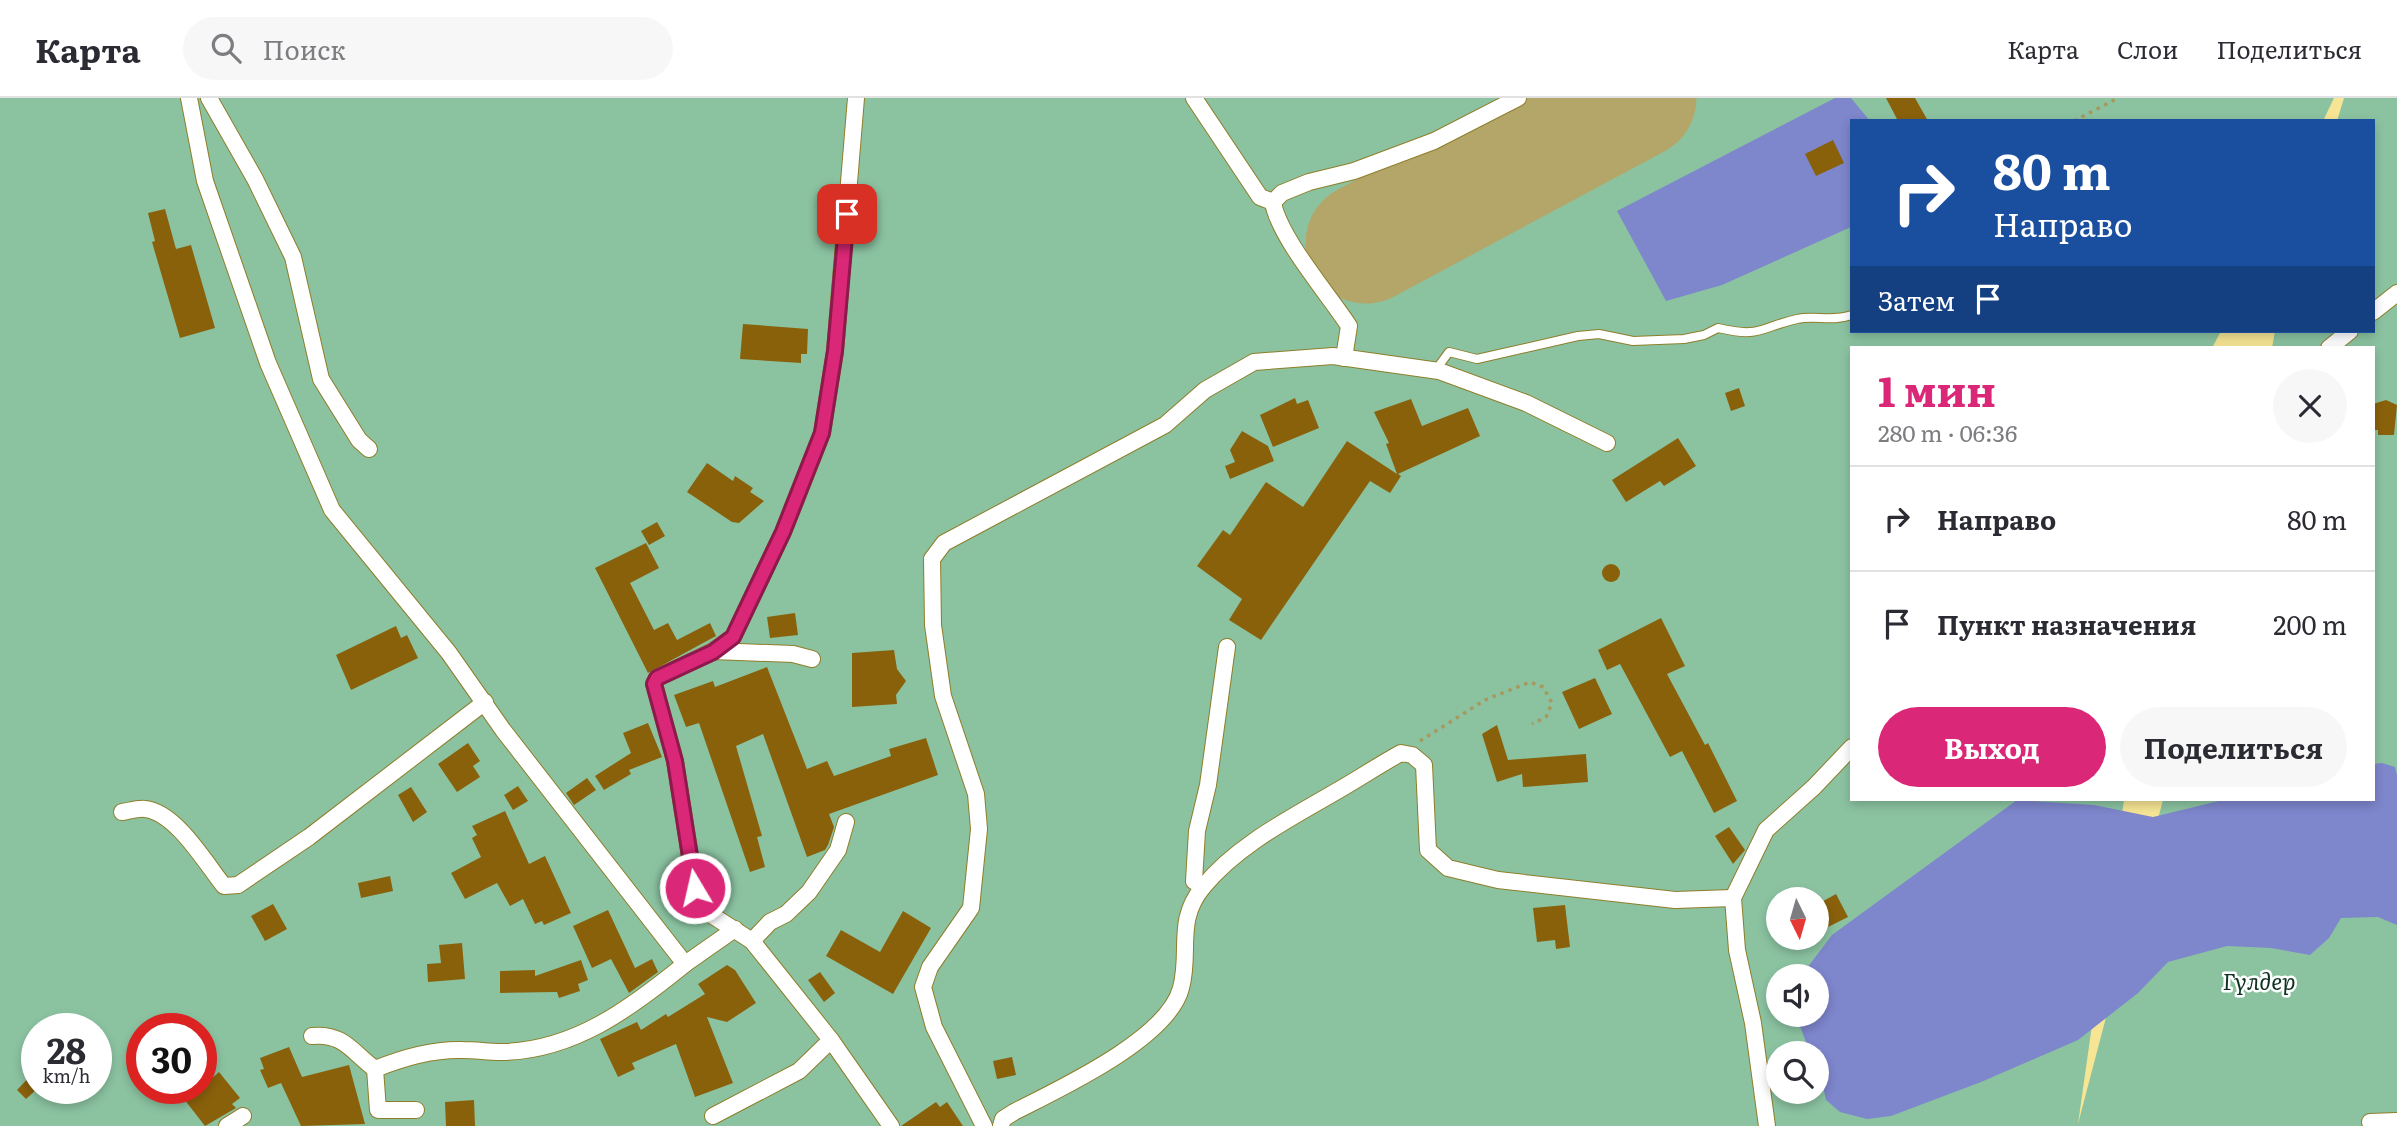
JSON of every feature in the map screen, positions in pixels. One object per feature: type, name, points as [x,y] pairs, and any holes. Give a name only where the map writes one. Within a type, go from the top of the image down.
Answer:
[{"type":"street","points":[[189,98],[205,181],[268,363],[332,510],[401,592],[685,964]]},
{"type":"street","points":[[209,98],[255,179],[293,257],[321,379],[359,440],[369,449]]},
{"type":"street","points":[[856,98],[835,351],[822,433],[756,593],[733,637],[713,652],[657,678],[654,684],[675,761],[695,888],[710,914],[752,941],[831,1040],[891,1126]]},
{"type":"street","points":[[1194,98],[1260,197],[1273,202],[1292,243],[1349,326],[1344,358]]},
{"type":"street","points":[[1273,202],[1282,193],[1300,186],[1353,171],[1434,141],[1518,98]]},
{"type":"street","points":[[2375,310],[2397,293]]},
{"type":"street","points":[[2331,346],[2348,333]]},
{"type":"street","points":[[984,1126],[934,1027],[923,987],[930,967],[971,908],[979,829],[976,794],[943,696],[933,625],[932,559],[944,544],[1165,425],[1205,390],[1254,362],[1307,356],[1344,358],[1435,371],[1525,403],[1607,443]]},
{"type":"street","points":[[1203,887],[1194,881],[1195,855],[1227,647]]},
{"type":"street","points":[[713,652],[793,654],[812,659]]},
{"type":"street","points":[[122,812],[146,809],[159,816],[191,838],[224,886],[238,885],[309,837],[485,702]]},
{"type":"street","points":[[1767,1126],[1753,1023],[1737,950],[1733,898],[1766,830],[1814,787],[1850,749]]},
{"type":"street","points":[[1001,1126],[1003,1119],[1089,1074],[1164,1020],[1175,1006],[1182,986],[1183,932],[1189,909],[1203,887],[1232,858],[1401,753],[1412,755],[1424,765],[1428,850],[1448,869],[1499,880],[1675,900],[1733,898]]},
{"type":"street","points":[[752,941],[770,922],[786,914],[809,892],[838,850],[846,822]]},
{"type":"street","points":[[375,1069],[400,1059],[460,1049],[502,1052],[547,1046],[594,1030],[647,995],[735,929]]},
{"type":"street","points":[[312,1036],[323,1035],[345,1041],[375,1069],[378,1110],[416,1110]]},
{"type":"street","points":[[713,1116],[799,1071],[831,1040]]},
{"type":"street","points":[[227,1126],[243,1116]]},
{"type":"street","points":[[2370,1122],[2397,1121]]},
{"type":"lane","points":[[1435,371],[1449,352],[1477,359],[1599,334],[1633,341],[1684,339],[1704,335],[1718,328],[1752,335],[1800,318],[1822,320],[1850,314]]},
{"type":"path","points":[[2078,119],[2118,98]]},
{"type":"path","points":[[1401,753],[1485,700],[1530,682],[1543,687],[1552,703],[1546,717],[1532,724]]},
{"type":"green space","name":"Гүлдер","points":[[0,98],[2334,98],[2324,119],[1850,119],[1850,333],[2220,333],[2213,346],[1850,346],[1850,801],[2124,801],[2078,1124],[2163,801],[2375,801],[2375,346],[2272,346],[2275,333],[2375,333],[2375,119],[2338,119],[2344,98],[2397,98],[2397,1126],[0,1126]]},
{"type":"water","points":[[1835,98],[1851,98],[1868,119],[1850,119],[1850,227],[1722,285],[1666,301],[1617,211]]},
{"type":"water","points":[[2375,764],[2395,767],[2397,925],[2378,917],[2341,918],[2329,938],[2310,955],[2271,948],[2227,946],[2168,962],[2138,993],[2078,1040],[1981,1082],[1891,1116],[1867,1119],[1840,1112],[1829,1103],[1829,1041],[1806,1041],[1800,1027],[1829,1027],[1829,964],[1810,964],[1821,950],[1829,950],[1829,939],[1832,935],[2016,801],[2094,805],[2153,817],[2219,801],[2375,801]]},
{"type":"building","points":[[1886,98],[1915,98],[1927,119],[1897,119]]},
{"type":"building","points":[[1833,140],[1844,163],[1816,176],[1805,154]]},
{"type":"building","points":[[165,209],[176,249],[191,245],[215,328],[180,338],[152,242],[155,241],[148,213]]},
{"type":"building","points":[[743,324],[808,329],[807,354],[801,354],[801,363],[740,359]]},
{"type":"building","points":[[1739,388],[1745,406],[1731,411],[1725,393]]},
{"type":"building","points":[[1295,398],[1297,404],[1308,400],[1319,428],[1273,447],[1260,415]]},
{"type":"building","points":[[1411,399],[1422,426],[1468,408],[1480,436],[1398,474],[1401,476],[1390,493],[1370,481],[1261,640],[1229,620],[1242,599],[1197,566],[1223,530],[1230,535],[1266,482],[1303,507],[1347,441],[1397,474],[1386,444],[1389,443],[1374,412]]},
{"type":"building","points":[[2386,400],[2397,405],[2394,435],[2378,435],[2378,430],[2375,430],[2375,403]]},
{"type":"building","points":[[1242,431],[1268,446],[1274,461],[1230,479],[1225,466],[1235,462],[1230,450]]},
{"type":"building","points":[[1678,438],[1696,466],[1664,486],[1660,481],[1626,502],[1612,480]]},
{"type":"building","points":[[707,463],[733,481],[735,476],[753,488],[750,492],[764,501],[739,523],[732,522],[687,492]]},
{"type":"building","points":[[657,522],[665,536],[649,545],[641,531]]},
{"type":"building","points":[[646,543],[659,568],[630,583],[654,630],[668,623],[677,640],[710,623],[716,636],[648,673],[595,568]]},
{"type":"building","points":[[1611,564],[1617,567],[1620,573],[1617,579],[1611,582],[1605,579],[1602,573],[1605,567]]},
{"type":"building","points":[[795,613],[798,635],[770,638],[767,617]]},
{"type":"building","points":[[1661,618],[1685,666],[1667,674],[1705,745],[1708,743],[1737,801],[1714,813],[1682,751],[1670,757],[1620,664],[1607,670],[1598,650]]},
{"type":"building","points":[[396,626],[401,638],[407,635],[418,658],[351,690],[336,655]]},
{"type":"building","points":[[894,650],[897,669],[906,681],[896,695],[897,704],[852,707],[852,653]]},
{"type":"building","points":[[767,667],[807,769],[827,761],[834,776],[891,756],[889,749],[926,738],[938,775],[829,814],[834,827],[828,845],[825,850],[807,857],[763,734],[736,746],[762,836],[757,837],[765,867],[750,872],[699,723],[686,727],[674,695],[713,681],[715,687]]},
{"type":"building","points":[[1595,678],[1612,714],[1579,729],[1562,692]]},
{"type":"building","points":[[648,723],[662,757],[629,770],[631,774],[604,790],[595,776],[631,753],[623,733]]},
{"type":"building","points":[[1497,725],[1508,760],[1586,754],[1588,782],[1523,787],[1522,774],[1497,782],[1482,734]]},
{"type":"building","points":[[468,743],[480,761],[473,766],[480,777],[457,792],[438,764]]},
{"type":"building","points":[[587,778],[596,790],[574,805],[566,793]]},
{"type":"building","points":[[518,786],[528,801],[513,810],[504,795]]},
{"type":"building","points":[[411,787],[427,812],[413,822],[398,795]]},
{"type":"building","points":[[505,811],[529,864],[545,856],[571,913],[544,925],[542,921],[535,924],[523,899],[510,906],[497,883],[465,899],[451,873],[481,857],[472,838],[477,835],[472,826]]},
{"type":"building","points":[[1729,827],[1745,850],[1733,864],[1715,836]]},
{"type":"building","points":[[390,876],[393,891],[361,898],[358,883]]},
{"type":"building","points":[[1836,894],[1848,917],[1829,926],[1829,898]]},
{"type":"building","points":[[273,904],[287,929],[265,941],[251,916]]},
{"type":"building","points":[[1565,905],[1570,947],[1556,949],[1555,940],[1537,942],[1533,908]]},
{"type":"building","points":[[608,910],[635,968],[652,959],[658,972],[629,993],[611,959],[592,968],[573,926]]},
{"type":"building","points":[[903,911],[931,928],[893,994],[826,956],[841,930],[880,952]]},
{"type":"building","points":[[462,943],[465,979],[428,982],[427,964],[441,963],[439,945]]},
{"type":"building","points":[[581,960],[588,980],[578,984],[580,991],[559,998],[557,992],[500,993],[500,971],[535,970],[535,976]]},
{"type":"building","points":[[727,965],[735,970],[756,1003],[727,1022],[707,1017],[733,1083],[695,1097],[676,1044],[632,1063],[635,1069],[618,1077],[600,1039],[637,1022],[641,1030],[666,1014],[668,1017],[705,994],[698,984]]},
{"type":"building","points":[[820,972],[835,993],[824,1002],[808,980]]},
{"type":"building","points":[[289,1047],[302,1077],[349,1065],[365,1124],[301,1126],[281,1083],[268,1088],[260,1070],[264,1069],[260,1058]]},
{"type":"building","points":[[1012,1057],[1016,1075],[997,1079],[993,1061]]},
{"type":"building","points":[[219,1072],[240,1098],[232,1104],[236,1108],[205,1126],[188,1104],[217,1104]]},
{"type":"building","points":[[474,1100],[475,1126],[446,1126],[445,1102]]},
{"type":"building","points":[[936,1102],[940,1107],[947,1102],[963,1126],[901,1126]]},
{"type":"runway","points":[[1366,243],[1636,98]]},
{"type":"route","points":[[695,888],[675,761],[654,684],[657,678],[713,652],[733,637],[756,593],[803,484],[822,433],[831,383],[847,214]]}]
